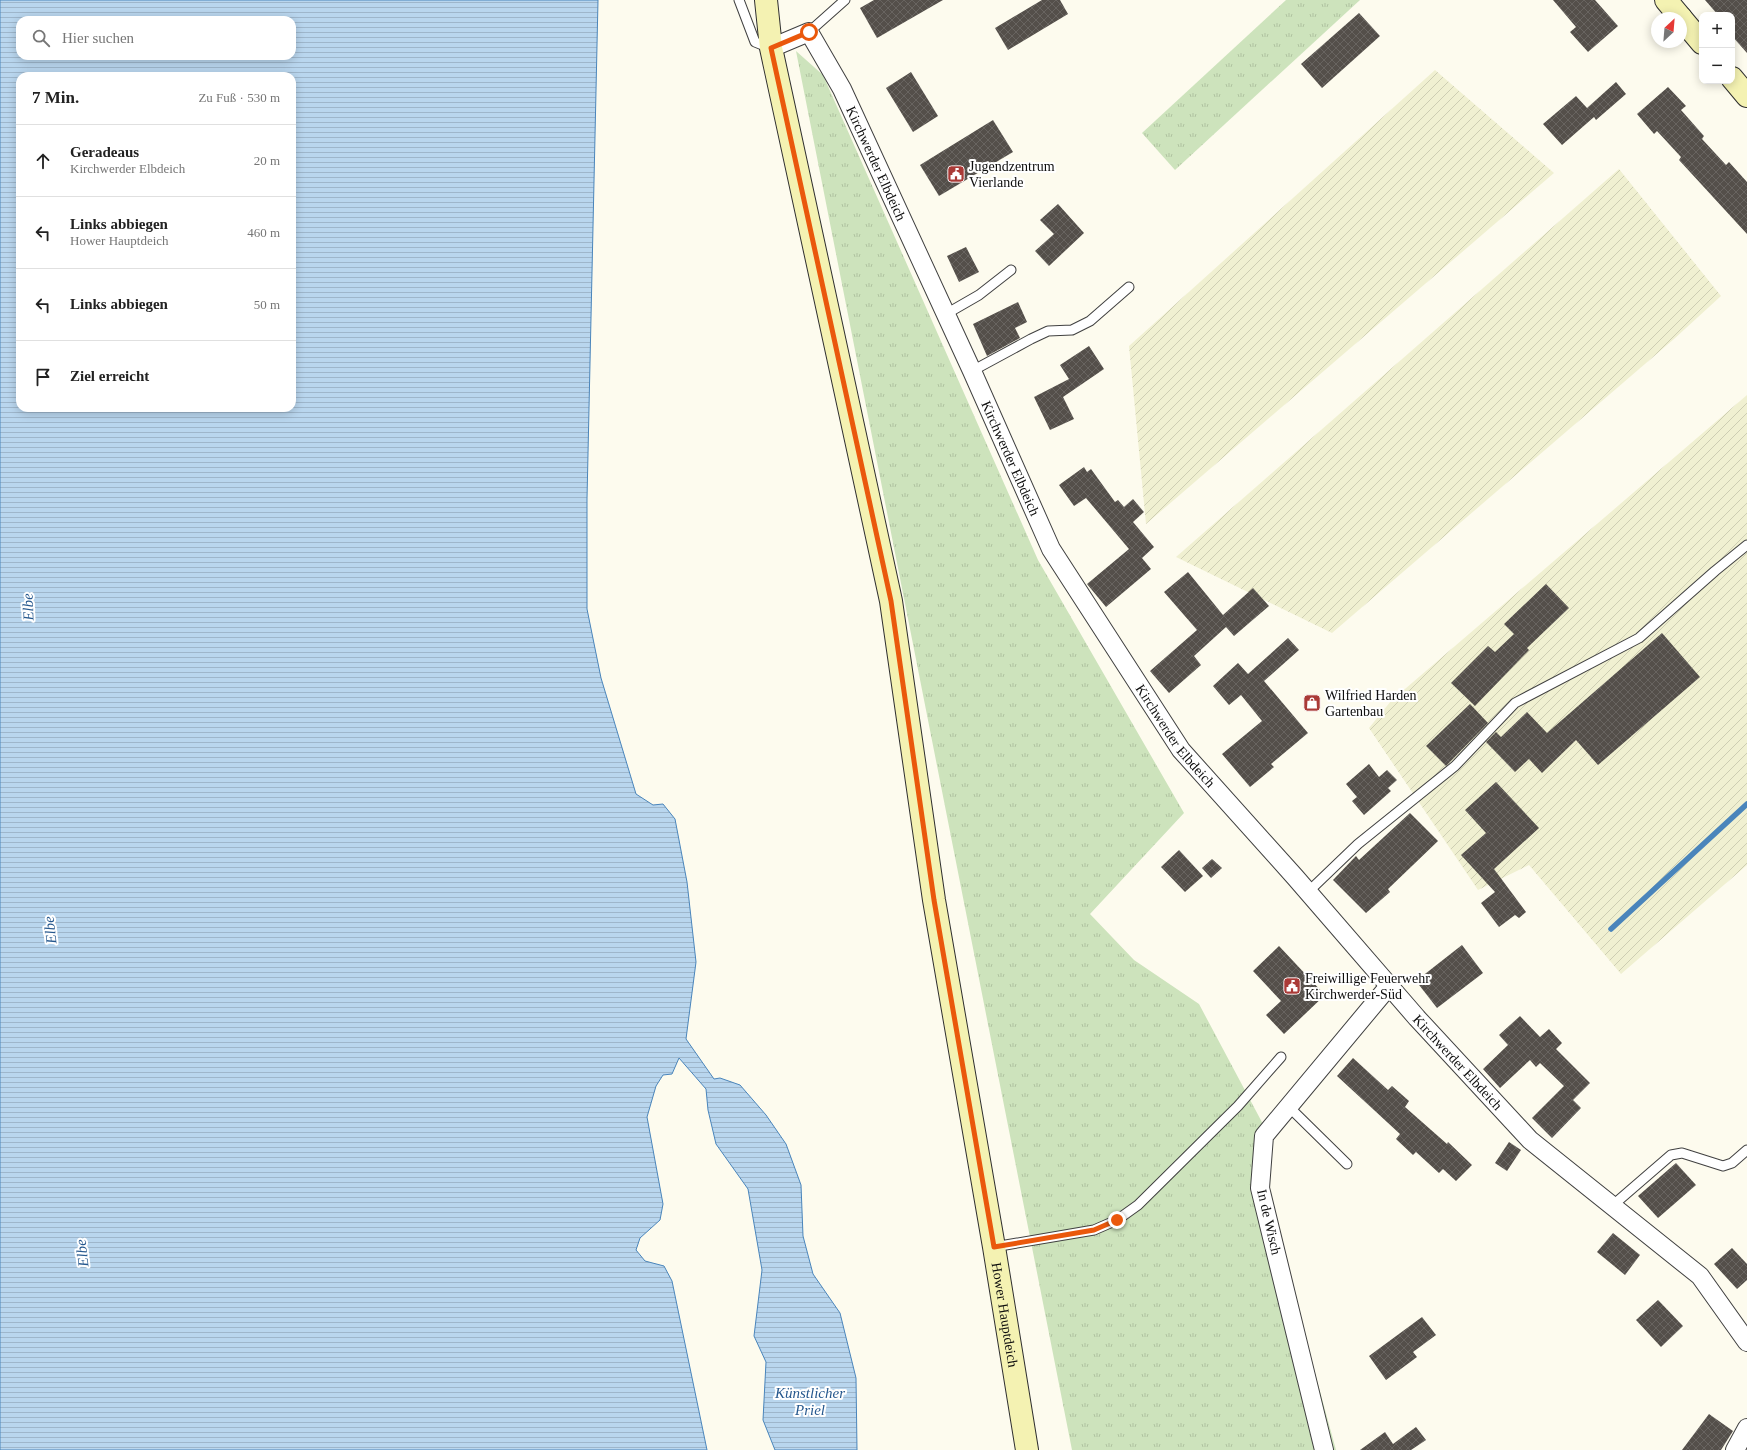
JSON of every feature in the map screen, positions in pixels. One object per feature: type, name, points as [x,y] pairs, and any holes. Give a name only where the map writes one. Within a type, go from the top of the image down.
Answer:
[{"type":"street","name":"Hower Hauptdeich","points":[[766,0],[771,48],[891,601],[934,900],[994,1247],[1027,1450]]},
{"type":"street","points":[[1666,0],[1676,12]]},
{"type":"street","points":[[1687,25],[1699,39]]},
{"type":"street","points":[[771,48],[809,32]]},
{"type":"street","name":"Kirchwerder Elbdeich","points":[[809,32],[842,89],[972,371],[1051,549],[1181,750],[1308,892],[1389,986],[1530,1140],[1700,1276],[1747,1342]]},
{"type":"street","points":[[1735,82],[1747,96]]},
{"type":"street","name":"In de Wisch","points":[[1324,1450],[1260,1188],[1264,1136],[1389,986]]},
{"type":"street","points":[[1735,1450],[1741,1442],[1747,1428]]},
{"type":"lane","points":[[739,0],[756,42],[771,48]]},
{"type":"lane","points":[[809,32],[845,0]]},
{"type":"lane","points":[[946,314],[979,295],[1011,270]]},
{"type":"lane","points":[[972,371],[1030,339],[1048,331],[1072,330],[1090,321],[1129,287]]},
{"type":"lane","points":[[1308,892],[1358,844],[1455,766],[1516,704],[1639,638],[1747,545]]},
{"type":"lane","points":[[994,1247],[1094,1230],[1117,1220],[1138,1205],[1238,1106],[1281,1057]]},
{"type":"lane","points":[[1288,1106],[1347,1164]]},
{"type":"lane","points":[[1612,1206],[1671,1155],[1682,1153],[1723,1166],[1732,1163],[1747,1150]]},
{"type":"green space","points":[[1286,0],[1360,0],[1175,170],[1142,133]]},
{"type":"green space","points":[[796,51],[823,75],[1038,560],[1184,813],[1090,914],[1134,960],[1199,1004],[1264,1126],[1264,1187],[1336,1450],[1072,1450]]},
{"type":"green space","points":[[1435,70],[1554,173],[1146,524],[1129,346]]},
{"type":"green space","points":[[1619,169],[1721,296],[1674,339],[1332,633],[1176,557]]},
{"type":"green space","points":[[1747,395],[1747,865],[1621,974],[1529,865],[1478,890],[1369,728],[1391,701]]},
{"type":"water","points":[[0,0],[598,0],[587,499],[587,609],[601,678],[636,794],[653,805],[663,804],[675,819],[687,882],[696,962],[686,1039],[714,1079],[720,1078],[740,1085],[766,1115],[786,1144],[801,1185],[803,1236],[813,1274],[840,1313],[856,1378],[857,1450],[775,1450],[763,1420],[766,1362],[754,1336],[762,1270],[748,1189],[716,1144],[708,1110],[706,1089],[679,1058],[672,1074],[663,1075],[656,1086],[647,1117],[663,1204],[660,1220],[640,1238],[636,1250],[645,1261],[664,1266],[672,1281],[707,1450],[0,1450]]},
{"type":"building","points":[[874,0],[943,0],[877,38],[860,8]]},
{"type":"building","points":[[1042,0],[1060,0],[1068,14],[1008,50],[995,28]]},
{"type":"building","points":[[1553,0],[1595,0],[1618,26],[1588,52],[1570,32],[1576,27]]},
{"type":"building","points":[[1705,0],[1747,0],[1747,53],[1735,39],[1735,12],[1715,12]]},
{"type":"building","points":[[1359,13],[1380,36],[1322,88],[1301,64]]},
{"type":"building","points":[[911,72],[938,116],[913,132],[886,88]]},
{"type":"building","points":[[1616,82],[1626,94],[1596,120],[1594,117],[1562,145],[1543,124],[1576,96],[1587,108]]},
{"type":"building","points":[[1668,87],[1686,106],[1681,110],[1704,136],[1702,139],[1726,165],[1729,162],[1747,182],[1747,234],[1679,160],[1681,157],[1657,131],[1654,134],[1637,114]]},
{"type":"building","points":[[993,120],[1013,152],[939,196],[920,165]]},
{"type":"building","points":[[1058,204],[1084,233],[1049,266],[1035,251],[1054,234],[1040,220]]},
{"type":"building","points":[[966,247],[979,272],[959,282],[947,256]]},
{"type":"building","points":[[1018,302],[1027,322],[1015,328],[1020,338],[987,356],[973,324]]},
{"type":"building","points":[[1089,346],[1104,369],[1063,397],[1074,419],[1050,430],[1034,397],[1069,379],[1060,365]]},
{"type":"building","points":[[1084,467],[1087,472],[1091,469],[1115,502],[1118,500],[1124,507],[1133,499],[1144,512],[1133,522],[1154,547],[1142,558],[1151,569],[1106,607],[1087,584],[1129,549],[1086,498],[1074,506],[1059,485]]},
{"type":"building","points":[[1188,572],[1223,615],[1253,588],[1269,606],[1234,636],[1226,627],[1194,656],[1201,665],[1169,693],[1150,671],[1197,630],[1164,592]]},
{"type":"building","points":[[1546,584],[1569,608],[1527,648],[1529,650],[1475,706],[1451,683],[1488,646],[1495,652],[1514,634],[1504,624]]},
{"type":"building","points":[[1662,633],[1700,677],[1598,765],[1576,740],[1542,773],[1529,759],[1515,772],[1486,742],[1496,732],[1501,737],[1527,712],[1547,733]]},
{"type":"building","points":[[1288,638],[1299,650],[1264,681],[1308,733],[1271,764],[1274,767],[1250,787],[1222,754],[1262,721],[1241,695],[1229,705],[1213,686],[1238,663],[1248,674]]},
{"type":"building","points":[[1470,704],[1488,723],[1446,766],[1426,746]]},
{"type":"building","points":[[1369,764],[1379,777],[1387,770],[1397,780],[1388,788],[1391,791],[1364,815],[1352,801],[1357,797],[1346,784]]},
{"type":"building","points":[[1496,782],[1539,828],[1494,869],[1526,912],[1519,918],[1515,915],[1499,927],[1481,903],[1495,892],[1461,855],[1486,833],[1465,810]]},
{"type":"building","points":[[1410,813],[1438,841],[1388,889],[1390,892],[1366,913],[1333,880],[1356,856],[1359,860]]},
{"type":"building","points":[[1179,850],[1203,876],[1185,892],[1161,867]]},
{"type":"building","points":[[1212,859],[1222,868],[1211,878],[1202,868]]},
{"type":"building","points":[[1462,945],[1483,973],[1437,1008],[1416,981]]},
{"type":"building","name":"Freiwillige Feuerwehr Kirchwerder-Süd","points":[[1279,946],[1325,995],[1284,1034],[1266,1015],[1281,1001],[1253,971]]},
{"type":"building","points":[[1520,1016],[1540,1037],[1549,1029],[1562,1043],[1556,1049],[1590,1083],[1573,1100],[1581,1108],[1552,1138],[1532,1118],[1564,1086],[1540,1063],[1536,1067],[1530,1060],[1500,1088],[1483,1069],[1508,1045],[1499,1035]]},
{"type":"building","points":[[1353,1058],[1388,1090],[1392,1086],[1409,1101],[1405,1107],[1447,1144],[1448,1142],[1472,1165],[1456,1181],[1443,1169],[1439,1173],[1416,1152],[1413,1155],[1396,1139],[1400,1134],[1337,1076]]},
{"type":"building","points":[[1509,1142],[1521,1150],[1507,1171],[1495,1163]]},
{"type":"building","points":[[1676,1163],[1696,1185],[1658,1218],[1638,1196]]},
{"type":"building","points":[[1613,1233],[1640,1255],[1625,1275],[1597,1252]]},
{"type":"building","points":[[1732,1248],[1747,1264],[1747,1280],[1737,1289],[1714,1264]]},
{"type":"building","points":[[1658,1300],[1683,1326],[1661,1347],[1636,1320]]},
{"type":"building","points":[[1422,1317],[1436,1335],[1413,1352],[1417,1357],[1386,1380],[1369,1356]]},
{"type":"building","points":[[1709,1414],[1733,1431],[1721,1450],[1682,1450]]},
{"type":"building","points":[[1416,1427],[1426,1440],[1411,1450],[1360,1450],[1385,1432],[1393,1444]]},
{"type":"waterway","points":[[1611,929],[1747,804]]},
{"type":"place","name":"Jugendzentrum Vierlande","points":[[956,174]]},
{"type":"place","name":"Wilfried Harden Gartenbau","points":[[1312,703]]},
{"type":"place","name":"Freiwillige Feuerwehr Kirchwerder-Süd","points":[[1292,986]]},
{"type":"route","points":[[809,32],[771,48],[891,601],[934,900],[994,1247],[1094,1230],[1107,1226],[1117,1220]]},
{"type":"water label","name":"Elbe","points":[[28,607]]},
{"type":"water label","name":"Elbe","points":[[50,930]]},
{"type":"water label","name":"Elbe","points":[[82,1253]]},
{"type":"water label","name":"Künstlicher Priel","points":[[810,1402]]}]
